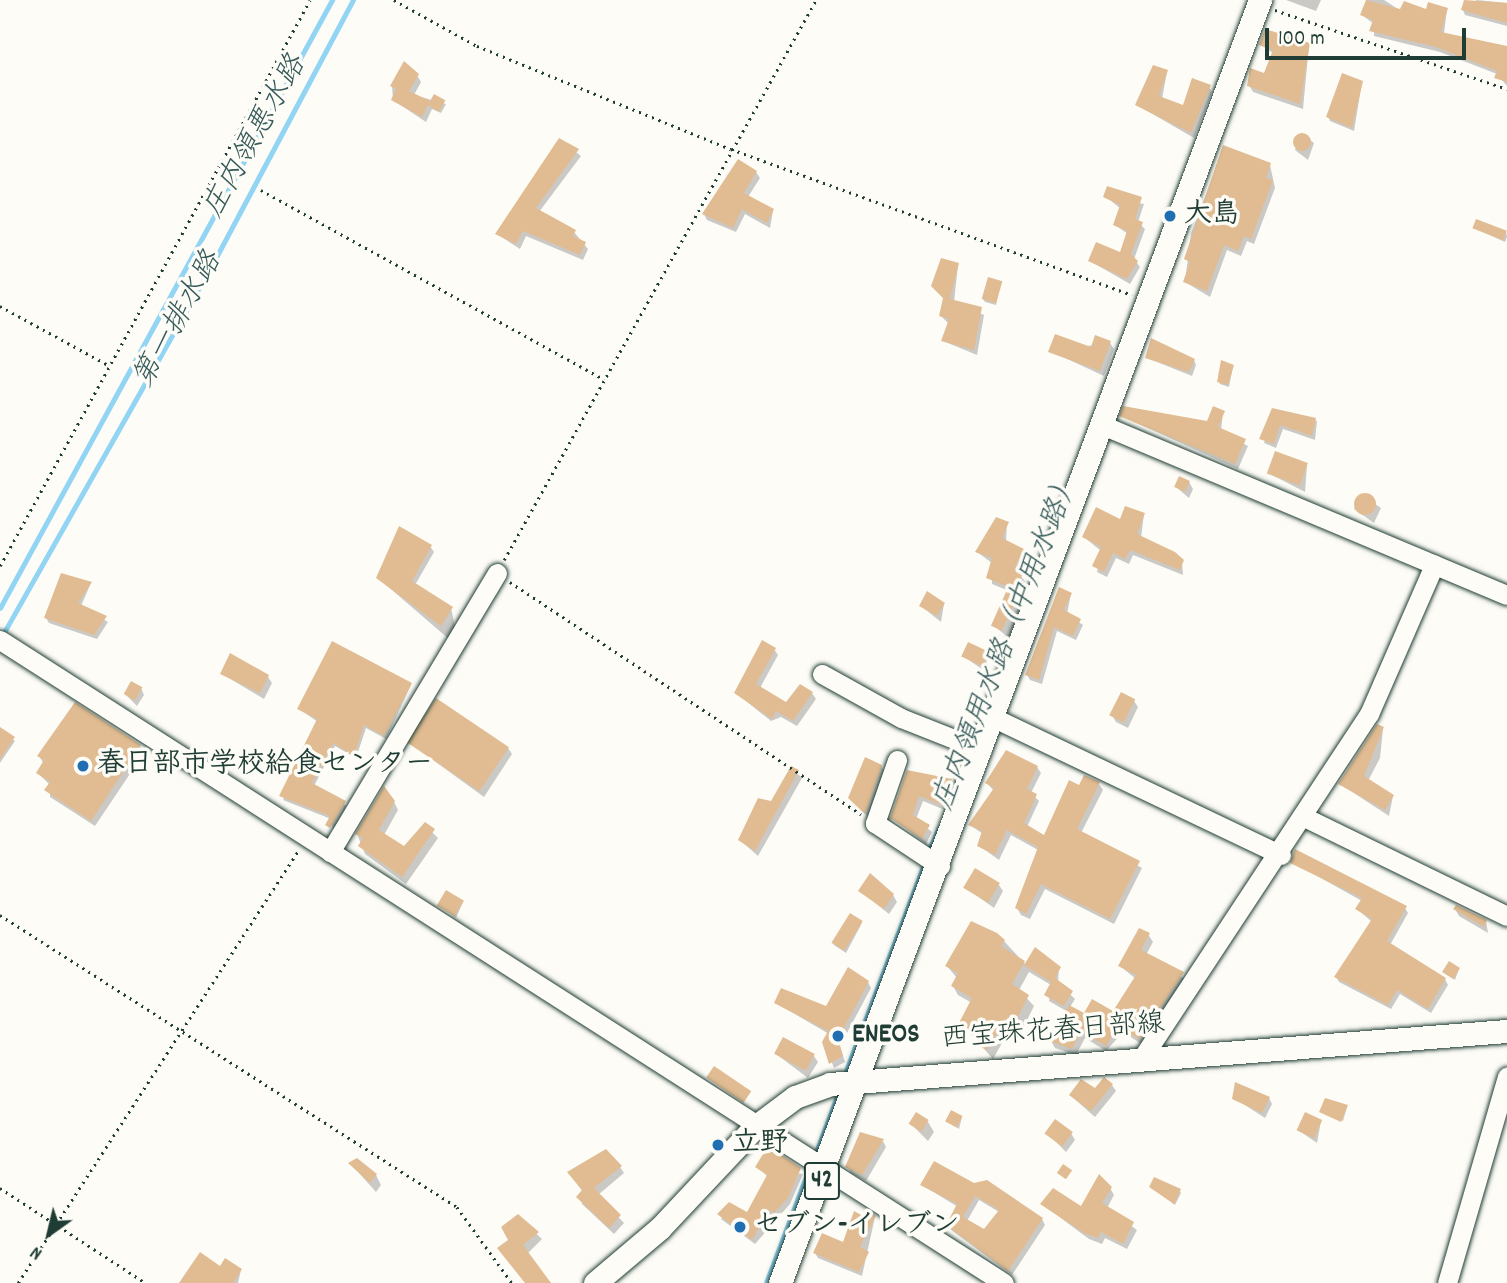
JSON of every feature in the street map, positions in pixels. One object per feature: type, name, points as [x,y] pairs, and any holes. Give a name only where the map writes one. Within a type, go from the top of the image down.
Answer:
[{"type":"main road","name":"42","points":[[780,1283],[827,1168],[940,866],[1259,2]]},
{"type":"main road","name":"西宝珠花春日部線","points":[[595,1283],[660,1228],[755,1127],[795,1097],[861,1077],[1507,1031]]},
{"type":"street","points":[[1102,425],[1507,595]]},
{"type":"street","points":[[1144,1055],[1306,818],[1369,714],[1434,565]]},
{"type":"street","points":[[330,852],[497,573]]},
{"type":"street","points":[[0,640],[755,1127],[827,1168],[1004,1283]]},
{"type":"street","points":[[822,674],[901,718],[982,750]]},
{"type":"street","points":[[994,718],[1281,855]]},
{"type":"street","points":[[897,760],[875,823],[940,866]]},
{"type":"street","points":[[1306,818],[1507,916]]},
{"type":"street","points":[[1447,1283],[1507,1077]]},
{"type":"path","points":[[0,566],[310,0]]},
{"type":"path","points":[[394,0],[477,46],[732,149],[1148,301]]},
{"type":"path","points":[[816,0],[497,573],[875,823]]},
{"type":"path","points":[[1259,2],[1507,89]]},
{"type":"path","points":[[261,190],[604,379]]},
{"type":"path","points":[[0,306],[109,366]]},
{"type":"path","points":[[19,1283],[180,1030],[307,838]]},
{"type":"path","points":[[0,915],[457,1207],[512,1283]]},
{"type":"path","points":[[0,1188],[146,1283]]},
{"type":"building","points":[[1366,0],[1400,9],[1404,1],[1426,9],[1428,2],[1448,8],[1441,32],[1507,46],[1507,82],[1494,78],[1497,71],[1436,47],[1369,31],[1373,20],[1360,15]]},
{"type":"building","points":[[1464,0],[1507,3],[1507,23],[1461,10]]},
{"type":"building","points":[[1265,29],[1310,43],[1300,104],[1247,86],[1250,68],[1264,73],[1273,50],[1259,45]]},
{"type":"building","points":[[404,61],[419,74],[409,91],[430,101],[422,117],[391,100],[396,89],[390,86]]},
{"type":"building","points":[[1153,65],[1168,70],[1159,96],[1183,105],[1192,78],[1211,85],[1191,133],[1135,105]]},
{"type":"building","points":[[1342,73],[1363,81],[1352,128],[1326,117]]},
{"type":"building","points":[[434,94],[445,100],[439,112],[428,105]]},
{"type":"building","points":[[1302,133],[1308,136],[1311,142],[1308,148],[1302,151],[1296,148],[1293,142],[1296,136]]},
{"type":"building","points":[[559,138],[579,149],[536,208],[576,230],[573,236],[586,242],[580,255],[523,231],[516,244],[495,234]]},
{"type":"building","points":[[1223,145],[1271,163],[1266,178],[1273,180],[1251,239],[1244,236],[1238,251],[1224,245],[1207,291],[1183,282],[1190,262],[1184,259]]},
{"type":"building","points":[[738,159],[757,171],[744,193],[774,209],[767,223],[742,209],[733,228],[702,214]]},
{"type":"building","points":[[1107,186],[1142,197],[1135,219],[1143,222],[1131,254],[1138,261],[1127,279],[1088,261],[1096,242],[1120,252],[1127,231],[1113,225],[1120,205],[1103,197]]},
{"type":"building","points":[[1476,219],[1507,231],[1503,240],[1472,228]]},
{"type":"building","points":[[941,258],[959,263],[950,299],[982,307],[974,350],[941,341],[949,319],[939,316],[943,298],[931,286]]},
{"type":"building","points":[[988,277],[1002,281],[996,303],[982,299]]},
{"type":"building","points":[[1055,334],[1091,347],[1095,335],[1111,341],[1100,371],[1048,352]]},
{"type":"building","points":[[1151,338],[1195,359],[1189,372],[1145,358]]},
{"type":"building","points":[[1221,360],[1234,365],[1228,385],[1217,382]]},
{"type":"building","points":[[1123,406],[1207,421],[1213,406],[1225,411],[1218,427],[1246,439],[1235,464],[1119,416]]},
{"type":"building","points":[[1272,408],[1316,418],[1312,436],[1280,425],[1274,444],[1259,439]]},
{"type":"building","points":[[1275,451],[1308,463],[1300,486],[1267,474]]},
{"type":"building","points":[[1179,476],[1190,481],[1185,492],[1174,487]]},
{"type":"building","points":[[1361,493],[1369,493],[1376,500],[1376,508],[1369,515],[1361,515],[1354,508],[1354,500]]},
{"type":"building","points":[[1125,506],[1145,513],[1137,534],[1175,552],[1184,560],[1180,570],[1130,550],[1125,559],[1113,553],[1104,572],[1092,566],[1101,547],[1082,537],[1096,507],[1120,519]]},
{"type":"building","points":[[996,517],[1009,522],[1002,538],[1024,549],[1014,570],[1023,573],[1016,590],[986,578],[992,558],[975,552]]},
{"type":"building","points":[[399,526],[432,545],[412,581],[453,607],[441,626],[376,578]]},
{"type":"building","points":[[61,573],[92,582],[78,603],[107,616],[94,635],[44,618]]},
{"type":"building","points":[[1059,587],[1072,593],[1064,610],[1081,619],[1073,636],[1054,627],[1039,680],[1025,675]]},
{"type":"building","points":[[927,591],[945,603],[937,616],[919,606]]},
{"type":"building","points":[[1006,592],[1017,597],[1002,631],[991,626]]},
{"type":"building","points":[[762,640],[776,648],[756,684],[786,702],[800,684],[813,692],[793,721],[776,711],[772,719],[734,693]]},
{"type":"building","points":[[332,641],[412,683],[384,736],[364,725],[354,756],[333,743],[312,783],[346,801],[330,828],[325,825],[330,816],[279,796],[317,719],[297,709]]},
{"type":"building","points":[[968,642],[989,652],[982,666],[961,657]]},
{"type":"building","points":[[230,653],[269,675],[260,693],[220,674]]},
{"type":"building","points":[[131,681],[142,687],[135,700],[124,694]]},
{"type":"building","points":[[1121,692],[1135,699],[1123,722],[1109,715]]},
{"type":"building","points":[[436,698],[509,747],[479,791],[406,742]]},
{"type":"building","name":"春日部市学校給食センター","points":[[75,702],[141,745],[91,821],[44,790],[50,782],[36,773],[44,760],[37,756]]},
{"type":"building","points":[[1377,724],[1384,727],[1364,776],[1394,795],[1385,810],[1338,784]]},
{"type":"building","points":[[0,727],[15,737],[0,759]]},
{"type":"building","points":[[1006,750],[1038,766],[1027,789],[1037,794],[1024,823],[1044,835],[1069,780],[1079,785],[1084,775],[1100,782],[1077,829],[1140,861],[1110,919],[1041,884],[1026,914],[1015,908],[1038,847],[1007,830],[995,855],[977,846],[982,831],[968,825],[994,788],[985,783]]},
{"type":"building","points":[[865,757],[882,765],[865,814],[848,798]]},
{"type":"building","points":[[791,766],[799,770],[755,851],[738,840],[758,798],[771,801]]},
{"type":"building","points":[[907,770],[952,779],[942,805],[919,796],[913,815],[930,825],[922,839],[890,818]]},
{"type":"building","points":[[384,786],[395,801],[379,830],[404,846],[425,822],[435,829],[402,877],[358,846],[363,838],[355,834]]},
{"type":"building","points":[[1295,849],[1407,906],[1387,941],[1446,978],[1428,1009],[1397,990],[1388,1005],[1334,977],[1372,919],[1355,909],[1362,898],[1290,863]]},
{"type":"building","points":[[975,868],[1000,883],[988,903],[963,888]]},
{"type":"building","points":[[870,873],[894,894],[884,909],[858,891]]},
{"type":"building","points":[[446,890],[464,901],[455,916],[437,905]]},
{"type":"building","points":[[1456,905],[1487,920],[1484,927],[1453,909]]},
{"type":"building","points":[[850,913],[863,921],[844,951],[831,943]]},
{"type":"building","points":[[971,921],[997,933],[1005,940],[1001,946],[1025,961],[1012,984],[1029,995],[1016,1021],[1005,1019],[987,1050],[977,1045],[979,1035],[959,1023],[972,998],[951,986],[958,973],[945,966]]},
{"type":"building","points":[[1139,928],[1150,933],[1141,950],[1184,972],[1139,1039],[1118,1026],[1106,1046],[1081,1032],[1072,1049],[1049,1041],[1069,1005],[1084,1013],[1092,999],[1113,1011],[1136,975],[1118,966]]},
{"type":"building","points":[[1035,947],[1061,967],[1055,978],[1073,991],[1064,1006],[1044,995],[1051,982],[1024,965]]},
{"type":"building","points":[[1449,961],[1460,968],[1453,979],[1442,972]]},
{"type":"building","points":[[848,967],[869,981],[838,1039],[843,1056],[829,1064],[822,1042],[828,1031],[774,1003],[781,988],[826,1006]]},
{"type":"building","points":[[783,1037],[815,1054],[806,1071],[774,1054]]},
{"type":"building","points":[[714,1066],[751,1091],[743,1103],[706,1078]]},
{"type":"building","points":[[1104,1077],[1113,1084],[1091,1111],[1069,1095],[1081,1079],[1095,1088]]},
{"type":"building","points":[[1235,1082],[1270,1097],[1262,1113],[1232,1099]]},
{"type":"building","points":[[1325,1098],[1348,1105],[1341,1122],[1319,1112]]},
{"type":"building","points":[[951,1110],[963,1116],[957,1127],[945,1122]]},
{"type":"building","points":[[916,1112],[929,1120],[921,1132],[909,1124]]},
{"type":"building","points":[[1305,1112],[1322,1120],[1314,1138],[1297,1130]]},
{"type":"building","points":[[1055,1119],[1073,1132],[1062,1146],[1044,1134]]},
{"type":"building","points":[[860,1132],[884,1139],[862,1175],[845,1167]]},
{"type":"building","points":[[768,1146],[801,1168],[788,1198],[774,1213],[769,1210],[752,1240],[717,1214],[729,1202],[747,1212],[767,1175],[755,1167]]},
{"type":"building","points":[[606,1149],[622,1166],[594,1188],[621,1215],[609,1228],[576,1197],[582,1190],[567,1172]]},
{"type":"building","points":[[357,1158],[377,1174],[370,1183],[348,1163]]},
{"type":"building","points":[[934,1161],[974,1183],[987,1180],[1043,1218],[1008,1271],[946,1225],[957,1204],[920,1185]],"holes":[[[975,1196],[999,1210],[984,1229],[963,1217]]]},
{"type":"building","points":[[1063,1164],[1072,1170],[1066,1179],[1057,1173]]},
{"type":"building","points":[[1099,1174],[1112,1187],[1102,1203],[1134,1222],[1123,1244],[1101,1232],[1098,1238],[1084,1233],[1040,1204],[1053,1188],[1081,1206]]},
{"type":"building","points":[[1154,1177],[1181,1189],[1174,1204],[1149,1187]]},
{"type":"building","points":[[866,1209],[876,1216],[860,1247],[869,1252],[859,1272],[813,1253],[822,1233],[843,1242],[854,1211],[863,1216]]},
{"type":"building","points":[[518,1214],[539,1232],[523,1245],[551,1283],[525,1283],[497,1248],[508,1240],[501,1227]]},
{"type":"building","points":[[200,1252],[220,1266],[225,1258],[242,1269],[233,1283],[179,1283]]},
{"type":"waterway","name":"庄内領悪水路","points":[[0,608],[332,0]]},
{"type":"waterway","name":"第一排水路","points":[[2,636],[211,267],[353,0]]},
{"type":"waterway","name":"庄内領用水路（中用水路）","points":[[928,853],[938,829]]},
{"type":"waterway","name":"庄内領用水路（中用水路）","points":[[844,1076],[925,862]]},
{"type":"waterway","name":"庄内領用水路（中用水路）","points":[[815,1155],[839,1091]]},
{"type":"waterway","name":"庄内領用水路（中用水路）","points":[[766,1283],[810,1166]]},
{"type":"place","name":"大島","points":[[1170,216]]},
{"type":"place","name":"春日部市学校給食センター","points":[[83,766]]},
{"type":"place","name":"ENEOS","points":[[838,1036]]},
{"type":"place","name":"立野","points":[[718,1145]]},
{"type":"place","name":"セブン-イレブン","points":[[740,1227]]}]
